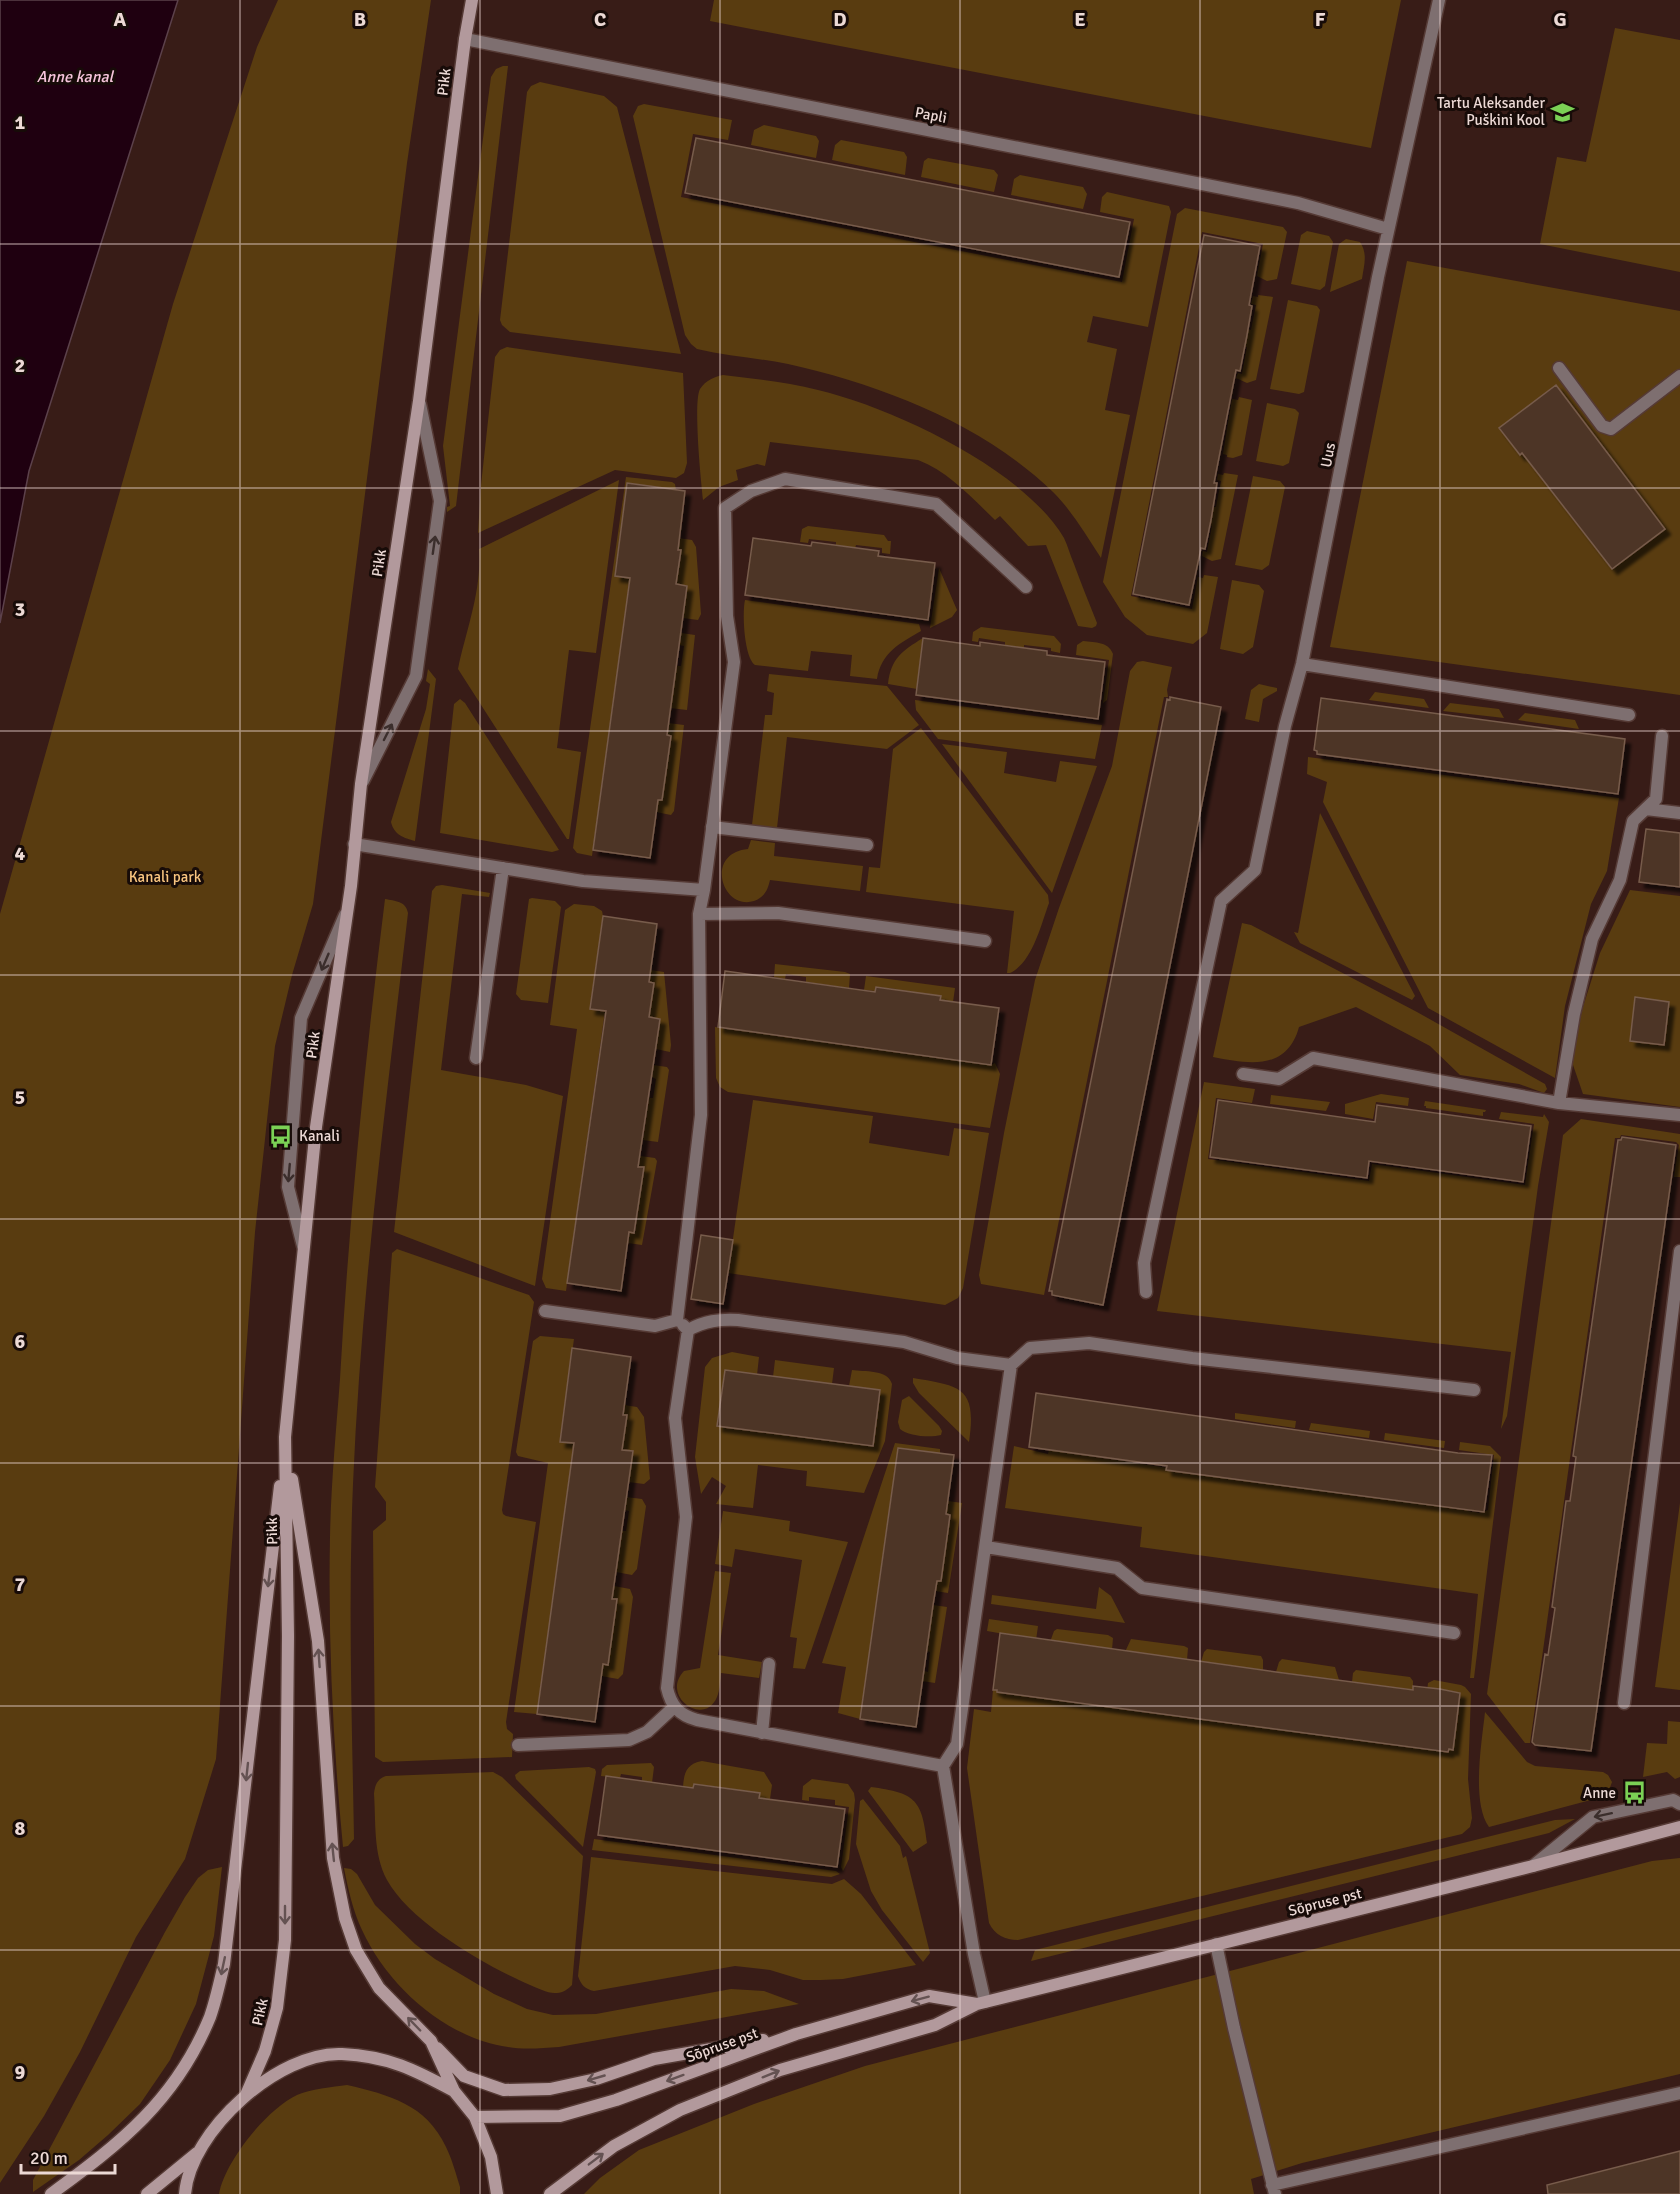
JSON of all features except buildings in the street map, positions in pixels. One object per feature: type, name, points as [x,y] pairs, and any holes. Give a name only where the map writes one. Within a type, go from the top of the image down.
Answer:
[{"type":"street","name":"Pikk","points":[[246,2095],[265,2051],[277,2008],[285,1940],[288,1636],[285,1437],[316,1128],[348,908],[361,784],[419,401],[465,39],[472,0]]},
{"type":"street","name":"Uus","points":[[1146,1292],[1144,1263],[1221,901],[1255,870],[1285,726],[1302,663],[1388,229],[1438,0]]},
{"type":"street","name":"Papli","points":[[465,39],[1287,201],[1388,229]]},
{"type":"street","points":[[1559,368],[1602,426],[1611,429],[1680,376]]},
{"type":"street","points":[[361,784],[416,676],[440,501],[419,401]]},
{"type":"street","points":[[677,1320],[701,1115],[699,914],[705,890],[734,662],[727,616],[725,508],[752,491],[785,479],[936,504],[1026,587]]},
{"type":"street","points":[[1302,663],[1629,715]]},
{"type":"street","points":[[1559,1103],[1574,1014],[1592,939],[1620,880],[1633,821],[1656,799],[1662,736]]},
{"type":"street","points":[[1646,809],[1680,813]]},
{"type":"street","points":[[712,827],[867,844]]},
{"type":"street","points":[[354,844],[583,881],[705,890]]},
{"type":"street","points":[[476,1058],[503,868]]},
{"type":"street","points":[[304,1250],[288,1187],[302,1018],[348,908]]},
{"type":"street","points":[[699,914],[778,913],[985,941]]},
{"type":"street","points":[[1243,1074],[1279,1079],[1313,1058],[1559,1103],[1680,1115]]},
{"type":"street","points":[[1624,1703],[1680,1251]]},
{"type":"street","points":[[545,1311],[655,1326],[677,1320]]},
{"type":"street","points":[[688,1330],[703,1322],[719,1319],[738,1320],[904,1342],[957,1358],[1011,1365]]},
{"type":"street","points":[[677,1320],[688,1330]]},
{"type":"street","points":[[688,1330],[675,1418],[686,1517],[667,1688],[674,1707],[687,1717],[943,1766]]},
{"type":"street","points":[[981,2003],[943,1766],[957,1743],[1011,1365],[1030,1348],[1089,1343],[1192,1358],[1474,1390]]},
{"type":"street","points":[[285,1437],[318,1641],[333,1858],[345,1918],[356,1950],[380,1989],[464,2076],[504,2090],[550,2089],[596,2079],[654,2059],[796,2034]]},
{"type":"street","points":[[51,2194],[107,2153],[152,2111],[185,2066],[210,2016],[224,1964],[285,1437]]},
{"type":"street","points":[[986,1547],[1117,1568],[1142,1588],[1454,1633]]},
{"type":"street","points":[[762,1732],[769,1664]]},
{"type":"street","points":[[518,1745],[629,1740],[647,1732],[674,1707]]},
{"type":"street","points":[[1533,1866],[1593,1817],[1673,1800],[1680,1804]]},
{"type":"street","name":"Sõpruse pst","points":[[550,2194],[614,2146],[680,2110],[780,2070],[935,2025],[981,2003],[1533,1866],[1680,1827]]},
{"type":"street","points":[[1216,1944],[1234,2028],[1274,2189],[1680,2093]]},
{"type":"street","name":"Sõpruse pst","points":[[475,2117],[560,2115],[616,2100],[796,2034],[929,1996],[981,2003]]},
{"type":"street","points":[[431,2041],[454,2091],[475,2117],[491,2157],[496,2194]]},
{"type":"street","points":[[147,2194],[198,2152],[221,2119],[246,2095],[268,2078],[309,2060],[339,2054],[374,2057],[413,2069],[454,2091]]},
{"type":"street","points":[[185,2194],[198,2152]]},
{"type":"green space","name":"Kanali park","points":[[278,0],[431,0],[407,163],[313,904],[292,975],[275,1046],[255,1232],[216,1759],[185,1859],[136,1937],[80,2052],[44,2116],[0,2183],[0,914],[173,304],[257,47]]},
{"type":"green space","points":[[714,0],[1401,0],[1371,148],[710,21]]},
{"type":"green space","points":[[1615,28],[1680,40],[1680,272],[1540,244],[1557,157],[1586,162]]},
{"type":"green space","points":[[508,66],[456,506],[447,512],[447,507],[450,506],[443,446],[491,77],[496,69]]},
{"type":"green space","points":[[540,82],[604,96],[617,107],[681,354],[510,332],[502,325],[500,320],[527,92],[531,86]]},
{"type":"green space","points":[[644,104],[732,120],[728,140],[693,134],[681,197],[1122,282],[1134,219],[1100,212],[1102,197],[1107,192],[1169,206],[1171,212],[1148,327],[1093,316],[1087,342],[1117,349],[1105,410],[1130,415],[1101,558],[1073,515],[1053,492],[995,446],[963,427],[930,410],[859,383],[788,364],[697,349],[691,344],[685,335],[633,116],[638,106]]},
{"type":"green space","points":[[764,125],[816,136],[819,141],[816,158],[751,145],[754,130]]},
{"type":"green space","points":[[841,140],[904,152],[907,157],[905,175],[832,160],[835,145]]},
{"type":"green space","points":[[928,158],[994,170],[998,175],[994,192],[921,177],[924,161]]},
{"type":"green space","points":[[1020,175],[1083,187],[1087,194],[1083,209],[1011,195],[1014,179]]},
{"type":"green space","points":[[1185,208],[1283,227],[1287,232],[1277,279],[1267,281],[1257,276],[1263,244],[1202,232],[1131,596],[1192,609],[1198,577],[1203,578],[1204,575],[1218,577],[1207,633],[1193,644],[1147,635],[1125,617],[1103,582],[1177,214]]},
{"type":"green space","points":[[1307,231],[1329,236],[1333,242],[1325,286],[1320,290],[1291,284],[1301,235]]},
{"type":"green space","points":[[1346,239],[1360,242],[1364,251],[1362,279],[1330,292],[1339,244]]},
{"type":"green space","points":[[1407,261],[1680,311],[1680,695],[1330,647]]},
{"type":"green space","points":[[1258,295],[1273,297],[1256,380],[1247,383],[1236,378],[1238,373],[1242,374],[1247,347],[1243,346],[1247,329],[1251,330],[1256,305],[1251,304],[1253,296],[1258,297]]},
{"type":"green space","points":[[1288,300],[1317,306],[1320,310],[1304,392],[1299,394],[1270,389]]},
{"type":"green space","points":[[507,347],[683,373],[687,463],[684,473],[676,478],[615,470],[478,533],[495,357],[500,350]]},
{"type":"green space","points":[[723,375],[795,385],[849,399],[918,427],[988,466],[1019,488],[1045,513],[1064,538],[1097,623],[1096,626],[1092,628],[1078,626],[1046,545],[1028,546],[1000,516],[995,520],[950,478],[918,460],[770,442],[765,466],[757,464],[736,470],[738,480],[719,487],[703,500],[698,443],[698,397],[705,383]]},
{"type":"green space","points":[[1239,397],[1252,400],[1242,455],[1233,458],[1223,454],[1232,399],[1238,400]]},
{"type":"green space","points":[[1267,403],[1295,409],[1299,413],[1289,463],[1283,466],[1256,461]]},
{"type":"green space","points":[[1224,473],[1238,475],[1221,559],[1212,561],[1202,556],[1203,551],[1207,552],[1212,526],[1208,524],[1211,507],[1216,507],[1221,481],[1217,480],[1218,474],[1223,475]]},
{"type":"green space","points":[[1253,476],[1280,481],[1285,487],[1269,565],[1262,570],[1235,565]]},
{"type":"green space","points":[[626,477],[672,482],[676,490],[627,483],[615,575],[630,578],[592,856],[577,853],[573,848]]},
{"type":"green space","points":[[619,480],[596,653],[569,650],[557,748],[581,752],[569,839],[567,839],[458,669],[476,595],[479,549]]},
{"type":"green space","points":[[808,526],[884,535],[888,541],[891,541],[890,554],[882,553],[882,548],[856,545],[855,549],[836,547],[836,542],[809,539],[808,543],[800,542],[802,529]]},
{"type":"green space","points":[[678,538],[692,540],[696,547],[701,614],[698,620],[683,618],[687,586],[672,584],[678,572],[681,550],[677,550]]},
{"type":"green space","points":[[939,568],[957,610],[952,617],[930,628]]},
{"type":"green space","points":[[1232,580],[1259,585],[1264,591],[1253,647],[1243,654],[1220,649]]},
{"type":"green space","points":[[745,600],[919,624],[921,631],[887,656],[877,679],[850,676],[852,655],[811,651],[808,671],[755,665],[746,644]]},
{"type":"green space","points":[[981,627],[1054,636],[1061,644],[1060,653],[1051,651],[1051,648],[1024,645],[1024,649],[1005,646],[1005,642],[979,638],[978,642],[972,641],[973,632]]},
{"type":"green space","points":[[681,633],[695,635],[687,710],[670,708],[676,666],[681,666],[684,646],[679,645]]},
{"type":"green space","points":[[923,638],[917,689],[888,684],[895,661],[909,647]]},
{"type":"green space","points":[[1083,641],[1105,645],[1113,654],[1107,700],[1103,703],[1109,660],[1076,655],[1077,645]]},
{"type":"green space","points":[[1143,661],[1172,667],[1167,690],[1168,697],[1164,697],[1044,1295],[981,1284],[979,1275],[1004,1133],[1035,980],[1112,766],[1130,671],[1137,662]]},
{"type":"green space","points":[[428,669],[436,679],[415,841],[397,833],[391,822],[426,709],[430,684],[426,681]]},
{"type":"green space","points":[[769,674],[887,686],[919,725],[887,749],[787,737],[777,828],[752,825],[765,715],[772,715],[774,693],[767,691]]},
{"type":"green space","points":[[1259,684],[1277,688],[1277,691],[1263,699],[1259,722],[1245,719],[1251,690]]},
{"type":"green space","points":[[1375,692],[1424,699],[1429,708],[1369,700]]},
{"type":"green space","points":[[460,699],[465,703],[559,850],[552,852],[440,833],[454,704]]},
{"type":"green space","points":[[915,700],[1102,725],[1095,759],[938,739],[916,710]]},
{"type":"green space","points":[[1450,703],[1499,709],[1504,718],[1443,711]]},
{"type":"green space","points":[[1525,713],[1575,720],[1579,729],[1518,720]]},
{"type":"green space","points":[[668,723],[684,725],[674,811],[671,815],[656,812],[658,800],[662,800],[671,736],[667,735]]},
{"type":"green space","points":[[921,728],[1048,895],[1049,903],[1035,942],[1024,961],[1010,973],[1007,973],[1014,911],[866,892],[869,867],[880,868],[893,749]]},
{"type":"green space","points":[[942,744],[1007,752],[1004,773],[1056,782],[1060,761],[1097,766],[1052,893]]},
{"type":"green space","points":[[1308,757],[1619,798],[1607,871],[1591,904],[1565,1006],[1555,1078],[1428,1008],[1323,802],[1327,782],[1307,774]]},
{"type":"green space","points":[[1320,813],[1415,996],[1412,1000],[1300,943],[1294,932],[1298,933]]},
{"type":"green space","points":[[751,840],[775,843],[774,856],[863,866],[860,891],[770,880],[765,892],[754,901],[743,902],[733,898],[726,890],[722,880],[722,870],[726,860],[734,853],[748,849]]},
{"type":"green space","points":[[436,886],[490,893],[489,897],[462,894],[441,1070],[526,1085],[563,1096],[535,1286],[394,1232],[432,891]]},
{"type":"green space","points":[[1630,890],[1680,896],[1680,1107],[1583,1094],[1572,1062],[1582,1010],[1600,953]]},
{"type":"green space","points":[[385,899],[402,904],[408,913],[375,1198],[357,1412],[351,1573],[354,1839],[348,1846],[343,1847],[336,1770],[331,1653],[331,1497],[353,1199]]},
{"type":"green space","points":[[529,899],[555,901],[561,907],[548,1003],[521,1000],[516,994]]},
{"type":"green space","points":[[574,904],[594,906],[602,911],[590,1008],[605,1011],[566,1291],[546,1288],[542,1279],[577,1029],[550,1025],[565,910]]},
{"type":"green space","points":[[1242,923],[1251,925],[1417,1012],[1545,1084],[1547,1089],[1544,1093],[1519,1084],[1460,1075],[1430,1046],[1356,1007],[1299,1027],[1286,1051],[1276,1058],[1253,1062],[1213,1057]]},
{"type":"green space","points":[[775,964],[845,972],[850,974],[849,988],[806,982],[806,977],[786,974],[785,979],[774,977]]},
{"type":"green space","points":[[650,970],[664,972],[670,1052],[656,1049],[660,1019],[644,1016],[654,983],[649,982]]},
{"type":"green space","points":[[866,976],[955,988],[953,1002],[940,1000],[940,996],[922,993],[896,994],[896,989],[876,987],[875,991],[864,990]]},
{"type":"green space","points":[[715,1027],[991,1065],[995,1063],[1000,1074],[990,1128],[728,1092],[720,1087],[716,1078]]},
{"type":"green space","points":[[653,1065],[667,1067],[669,1070],[658,1142],[643,1140],[649,1098],[653,1098],[656,1079],[652,1077]]},
{"type":"green space","points":[[1204,1082],[1255,1089],[1252,1103],[1216,1098],[1208,1159],[1369,1181],[1372,1164],[1525,1185],[1534,1124],[1499,1119],[1501,1112],[1543,1117],[1544,1114],[1549,1122],[1538,1186],[1507,1416],[1501,1429],[1511,1352],[1157,1311]]},
{"type":"green space","points":[[1381,1094],[1409,1098],[1408,1106],[1376,1102],[1373,1119],[1345,1114],[1345,1104]]},
{"type":"green space","points":[[1271,1095],[1330,1102],[1326,1111],[1270,1104]]},
{"type":"green space","points":[[753,1100],[873,1116],[869,1143],[949,1156],[954,1128],[989,1133],[963,1288],[958,1298],[945,1305],[728,1273]]},
{"type":"green space","points":[[1425,1101],[1486,1110],[1483,1116],[1426,1108]]},
{"type":"green space","points":[[1581,1119],[1680,1134],[1680,1177],[1674,1177],[1679,1145],[1676,1142],[1621,1135],[1620,1138],[1615,1138],[1530,1743],[1525,1743],[1487,1694],[1563,1135]]},
{"type":"green space","points":[[640,1156],[655,1158],[657,1161],[642,1245],[628,1243],[630,1232],[635,1233],[638,1212],[633,1211],[641,1188],[644,1168],[639,1167]]},
{"type":"green space","points":[[397,1249],[529,1295],[534,1302],[502,1510],[506,1516],[536,1522],[506,1722],[507,1729],[513,1734],[512,1757],[383,1762],[375,1757],[373,1531],[386,1520],[386,1502],[375,1487],[392,1253]]},
{"type":"green space","points":[[540,1336],[574,1339],[560,1441],[574,1443],[537,1714],[514,1712],[548,1463],[518,1456],[516,1452],[533,1341]]},
{"type":"green space","points":[[732,1352],[759,1357],[757,1375],[725,1370],[717,1426],[849,1386],[852,1370],[869,1371],[890,1379],[892,1384],[885,1441],[864,1493],[806,1486],[807,1471],[758,1465],[753,1508],[716,1504],[726,1486],[712,1477],[701,1494],[695,1457],[705,1367],[712,1358]]},
{"type":"green space","points":[[775,1360],[834,1368],[832,1384],[773,1377]]},
{"type":"green space","points":[[913,1378],[954,1387],[962,1392],[970,1410],[969,1442],[919,1393],[913,1383]]},
{"type":"green space","points":[[909,1396],[939,1426],[942,1431],[941,1435],[919,1436],[900,1429],[898,1422],[902,1400]]},
{"type":"green space","points":[[624,1405],[637,1407],[644,1417],[650,1479],[644,1484],[628,1482],[633,1451],[618,1449],[626,1415],[623,1415]]},
{"type":"green space","points":[[1235,1413],[1296,1421],[1295,1428],[1235,1419]]},
{"type":"green space","points":[[1311,1423],[1370,1431],[1369,1438],[1309,1430]]},
{"type":"green space","points":[[1385,1433],[1445,1441],[1444,1448],[1384,1440]]},
{"type":"green space","points":[[1460,1442],[1490,1446],[1501,1457],[1474,1678],[1470,1678],[1478,1594],[1140,1547],[1142,1527],[1005,1508],[1014,1446],[1048,1454],[1049,1450],[1316,1490],[1467,1508],[1468,1511],[1480,1513],[1488,1510],[1494,1455],[1459,1450]]},
{"type":"green space","points":[[895,1443],[940,1449],[940,1454],[898,1448],[860,1719],[838,1713],[846,1667],[822,1663]]},
{"type":"green space","points":[[626,1497],[642,1499],[646,1506],[637,1569],[632,1575],[616,1572],[621,1531],[626,1531],[629,1511],[625,1510]]},
{"type":"green space","points":[[948,1501],[962,1503],[948,1593],[935,1591],[936,1581],[941,1581],[950,1515],[946,1514]]},
{"type":"green space","points":[[1680,1503],[1680,1690],[1655,1687]]},
{"type":"green space","points":[[723,1511],[790,1521],[789,1531],[848,1542],[805,1669],[793,1668],[797,1638],[790,1637],[802,1560],[735,1549],[732,1567],[715,1564]]},
{"type":"green space","points":[[715,1571],[731,1573],[718,1655],[762,1662],[759,1678],[721,1673],[717,1697],[711,1706],[703,1710],[687,1705],[680,1698],[677,1690],[678,1681],[684,1671],[700,1668]]},
{"type":"green space","points":[[614,1586],[630,1589],[633,1597],[623,1674],[618,1679],[601,1676],[616,1599],[612,1599]]},
{"type":"green space","points":[[1099,1587],[1111,1596],[1125,1623],[991,1604],[992,1595],[1096,1609]]},
{"type":"green space","points":[[933,1605],[947,1607],[935,1683],[922,1681],[924,1671],[928,1672],[930,1652],[927,1651]]},
{"type":"green space","points":[[989,1619],[1038,1626],[1036,1640],[987,1631]]},
{"type":"green space","points":[[1057,1629],[1108,1635],[1113,1638],[1112,1650],[1050,1642]]},
{"type":"green space","points":[[1131,1639],[1184,1646],[1188,1648],[1187,1660],[1125,1652]]},
{"type":"green space","points":[[1207,1649],[1261,1656],[1263,1670],[1201,1662]]},
{"type":"green space","points":[[1282,1659],[1335,1667],[1339,1680],[1276,1672]]},
{"type":"green space","points":[[1356,1670],[1410,1677],[1413,1681],[1413,1690],[1352,1682],[1353,1673]]},
{"type":"green space","points":[[1434,1680],[1461,1685],[1471,1694],[1468,1779],[1472,1818],[1470,1827],[1462,1834],[1018,1940],[1001,1936],[989,1923],[967,1768],[974,1709],[991,1712],[993,1690],[1448,1752],[1452,1749],[1427,1692],[1428,1683]]},
{"type":"green space","points":[[1485,1712],[1527,1762],[1535,1766],[1603,1772],[1612,1782],[1608,1793],[1602,1797],[1489,1827],[1480,1803],[1479,1787]]},
{"type":"green space","points":[[1668,1721],[1680,1722],[1680,1777],[1675,1779],[1667,1772],[1643,1777],[1647,1743],[1667,1744]]},
{"type":"green space","points":[[702,1761],[764,1772],[772,1785],[770,1799],[759,1798],[760,1793],[694,1784],[693,1788],[683,1787],[684,1777],[689,1767]]},
{"type":"green space","points":[[651,1763],[654,1767],[652,1783],[642,1781],[642,1777],[621,1774],[620,1778],[601,1776],[602,1769],[607,1765]]},
{"type":"green space","points":[[589,1767],[595,1769],[596,1772],[583,1847],[516,1779],[515,1775],[520,1771]]},
{"type":"green space","points":[[493,1772],[502,1777],[583,1856],[572,1985],[561,1992],[547,1992],[512,1977],[451,1942],[413,1912],[398,1896],[387,1880],[379,1860],[374,1794],[380,1779],[386,1776]]},
{"type":"green space","points":[[812,1779],[848,1784],[854,1793],[849,1859],[843,1871],[841,1867],[849,1807],[835,1805],[835,1800],[809,1797],[809,1801],[802,1800],[803,1786]]},
{"type":"green space","points":[[871,1787],[897,1792],[913,1800],[922,1816],[927,1843],[913,1852],[868,1791]]},
{"type":"green space","points":[[863,1799],[900,1846],[903,1858],[906,1856],[930,1953],[923,1962],[882,1910],[871,1891],[856,1844],[860,1801]]},
{"type":"green space","points":[[1575,1819],[1549,1833],[1031,1961],[1035,1950],[1555,1820]]},
{"type":"green space","points":[[594,1839],[836,1871],[840,1874],[831,1877],[592,1850]]},
{"type":"green space","points":[[591,1857],[832,1884],[844,1879],[861,1894],[916,1965],[843,1979],[821,1980],[803,1980],[770,1970],[735,1966],[594,1991],[584,1986],[578,1976]]},
{"type":"green space","points":[[1680,1858],[1680,2074],[1302,2163],[1251,2179],[1254,2194],[584,2194],[600,2178],[639,2150],[754,2104],[865,2066],[1652,1861]]},
{"type":"green space","points":[[222,1867],[214,1936],[196,2004],[170,2060],[140,2104],[108,2135],[79,2160],[33,2192],[33,2180],[185,1897],[198,1878],[208,1870]]},
{"type":"green space","points":[[344,1868],[351,1869],[357,1874],[375,1905],[415,1944],[435,1959],[494,1994],[527,2009],[553,2015],[596,2014],[731,1989],[764,1991],[799,2004],[559,2047],[521,2048],[485,2042],[441,2021],[403,1990],[387,1971],[373,1951],[359,1923]]},
{"type":"green space","points":[[347,2085],[392,2098],[417,2111],[428,2121],[438,2132],[448,2152],[460,2187],[460,2194],[219,2194],[238,2152],[273,2112],[302,2093]]},
{"type":"water","name":"Anne kanal","points":[[0,0],[178,0],[29,471],[0,623]]},
{"type":"place","name":"Tartu Aleksander Puškini Kool","points":[[1563,112]]},
{"type":"place","name":"Kanali","points":[[281,1136]]},
{"type":"place","name":"Anne","points":[[1634,1793]]}]
